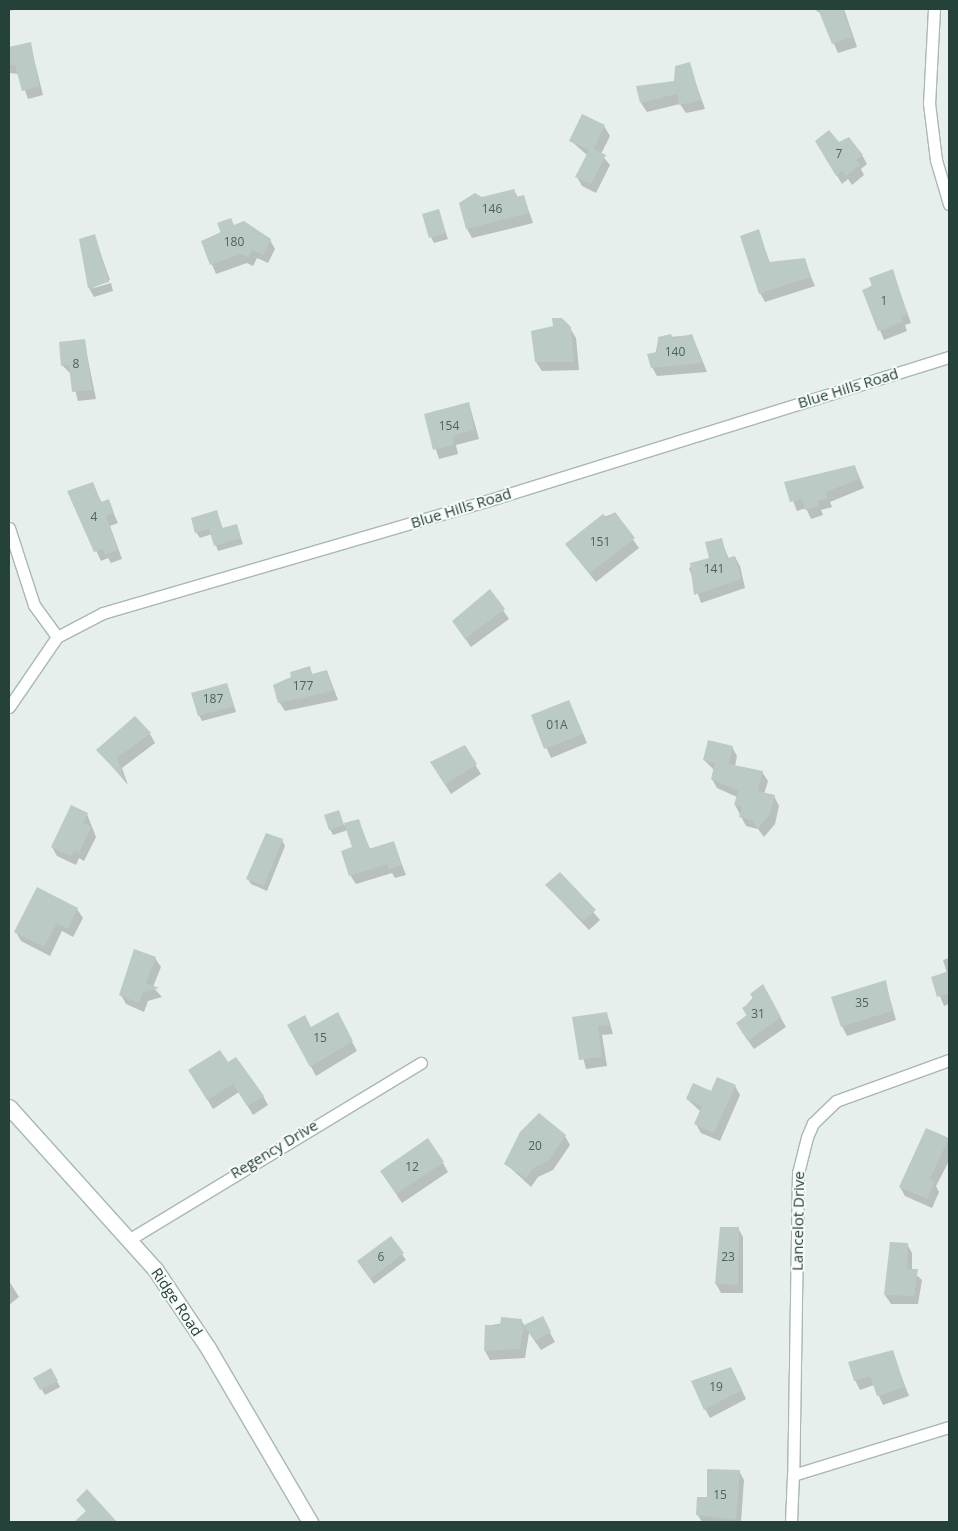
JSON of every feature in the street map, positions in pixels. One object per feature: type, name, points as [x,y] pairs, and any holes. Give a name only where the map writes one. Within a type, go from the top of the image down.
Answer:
[{"type":"street","points":[[934,9],[930,113],[936,160],[949,204]]},
{"type":"street","name":"Blue Hills Road","points":[[9,707],[57,637],[103,613],[486,501],[949,357]]},
{"type":"street","points":[[9,528],[34,605],[57,637]]},
{"type":"street","name":"Lancelot Drive","points":[[791,1522],[798,1173],[806,1137],[813,1122],[836,1100],[949,1060]]},
{"type":"street","name":"Regency Drive","points":[[130,1239],[421,1063]]},
{"type":"street","name":"Ridge Road","points":[[9,1107],[130,1239],[208,1348],[310,1522]]},
{"type":"street","points":[[793,1475],[949,1426]]},
{"type":"building","points":[[818,9],[843,9],[852,37],[832,44]]},
{"type":"building","points":[[31,42],[39,86],[22,91],[15,65],[9,66],[9,47]]},
{"type":"building","points":[[690,62],[701,100],[679,105],[677,94],[640,103],[636,86],[674,81],[675,66]]},
{"type":"building","points":[[582,114],[605,125],[594,149],[606,155],[591,184],[575,177],[589,150],[569,141]]},
{"type":"building","points":[[829,130],[839,142],[849,137],[863,155],[856,160],[860,165],[846,176],[842,171],[836,176],[815,141]]},
{"type":"building","points":[[514,189],[516,197],[524,195],[529,213],[466,229],[459,203],[475,193],[482,197]]},
{"type":"building","points":[[439,209],[446,233],[429,238],[422,214]]},
{"type":"building","points":[[231,218],[234,225],[244,221],[271,239],[263,255],[252,250],[248,257],[241,254],[210,265],[201,241],[221,233],[217,223]]},
{"type":"building","points":[[759,229],[769,262],[805,258],[811,277],[759,294],[740,236]]},
{"type":"building","points":[[95,234],[109,282],[88,288],[79,239]]},
{"type":"building","points":[[893,269],[907,314],[901,316],[903,322],[878,331],[862,290],[872,286],[869,278]]},
{"type":"building","points":[[552,318],[562,318],[571,327],[574,362],[535,362],[531,331],[553,326]]},
{"type":"building","points":[[671,334],[673,339],[692,334],[702,363],[651,368],[647,354],[657,352],[658,337]]},
{"type":"building","points":[[85,339],[92,390],[72,392],[69,365],[61,366],[59,342]]},
{"type":"building","points":[[469,402],[474,430],[452,436],[454,445],[433,450],[424,414]]},
{"type":"building","points":[[855,465],[859,479],[826,492],[827,498],[817,501],[819,506],[805,510],[802,499],[790,502],[784,482]]},
{"type":"building","points":[[93,482],[101,502],[109,499],[114,513],[106,516],[118,550],[105,555],[103,549],[94,552],[67,491]]},
{"type":"building","points":[[217,510],[222,528],[237,524],[241,538],[214,546],[209,529],[195,533],[191,518]]},
{"type":"building","points":[[615,512],[635,538],[590,573],[565,544],[603,514],[607,518]]},
{"type":"building","points":[[722,538],[727,558],[735,556],[741,579],[694,595],[690,563],[709,558],[705,542]]},
{"type":"building","points":[[490,589],[505,609],[465,639],[452,621]]},
{"type":"building","points":[[310,666],[312,674],[327,670],[333,691],[278,703],[273,685],[291,677],[290,672]]},
{"type":"building","points":[[227,683],[234,706],[198,716],[191,693]]},
{"type":"building","points":[[569,700],[583,734],[544,749],[531,715]]},
{"type":"building","points":[[135,716],[151,733],[117,758],[125,780],[96,750]]},
{"type":"building","points":[[708,740],[733,746],[729,764],[763,771],[758,791],[775,795],[770,814],[758,829],[752,820],[739,817],[742,807],[734,805],[738,791],[711,779],[715,763],[703,760]]},
{"type":"building","points":[[465,745],[477,764],[445,785],[430,762]]},
{"type":"building","points":[[71,805],[88,813],[83,823],[91,827],[79,853],[74,850],[71,856],[51,847]]},
{"type":"building","points":[[339,810],[344,825],[329,830],[324,815]]},
{"type":"building","points":[[359,819],[369,849],[394,841],[402,865],[389,869],[387,864],[349,876],[341,851],[352,847],[344,823]]},
{"type":"building","points":[[266,833],[283,839],[264,886],[246,879]]},
{"type":"building","points":[[560,872],[596,910],[583,921],[545,885]]},
{"type":"building","points":[[37,887],[78,908],[68,929],[57,923],[44,947],[14,932]]},
{"type":"building","points":[[134,949],[156,957],[146,983],[159,988],[143,992],[139,1003],[119,995]]},
{"type":"building","points":[[949,971],[949,994],[937,997],[931,977]]},
{"type":"building","points":[[886,980],[892,1011],[841,1027],[831,997]]},
{"type":"building","points":[[763,984],[781,1017],[748,1041],[736,1023],[747,1015],[742,1008],[754,1000],[750,994]]},
{"type":"building","points":[[338,1012],[353,1041],[310,1067],[287,1025],[305,1015],[311,1027]]},
{"type":"building","points":[[607,1012],[609,1025],[598,1026],[602,1057],[579,1060],[572,1017]]},
{"type":"building","points":[[220,1050],[228,1062],[236,1057],[264,1096],[247,1106],[233,1084],[207,1100],[188,1070]]},
{"type":"building","points":[[717,1077],[736,1085],[714,1133],[694,1124],[702,1106],[686,1099],[693,1083],[711,1091]]},
{"type":"building","points":[[539,1113],[566,1135],[548,1161],[533,1168],[526,1178],[504,1164],[520,1132]]},
{"type":"building","points":[[926,1128],[949,1138],[930,1179],[935,1182],[927,1199],[899,1187]]},
{"type":"building","points":[[428,1138],[444,1162],[396,1194],[380,1171]]},
{"type":"building","points":[[720,1227],[739,1227],[738,1285],[715,1284]]},
{"type":"building","points":[[391,1236],[404,1253],[370,1279],[357,1261]]},
{"type":"building","points":[[890,1242],[908,1243],[907,1269],[918,1269],[914,1296],[884,1295]]},
{"type":"building","points":[[543,1316],[551,1332],[535,1341],[524,1326],[520,1349],[484,1351],[485,1325],[500,1326],[501,1317],[522,1319],[522,1326]]},
{"type":"building","points":[[893,1350],[905,1387],[877,1396],[870,1376],[854,1381],[848,1362]]},
{"type":"building","points":[[731,1367],[742,1390],[704,1410],[691,1381]]},
{"type":"building","points":[[51,1368],[58,1381],[40,1390],[33,1378]]},
{"type":"building","points":[[707,1469],[740,1470],[736,1520],[696,1515],[697,1497],[707,1497]]},
{"type":"building","points":[[87,1489],[117,1522],[74,1522],[86,1511],[76,1500]]}]
